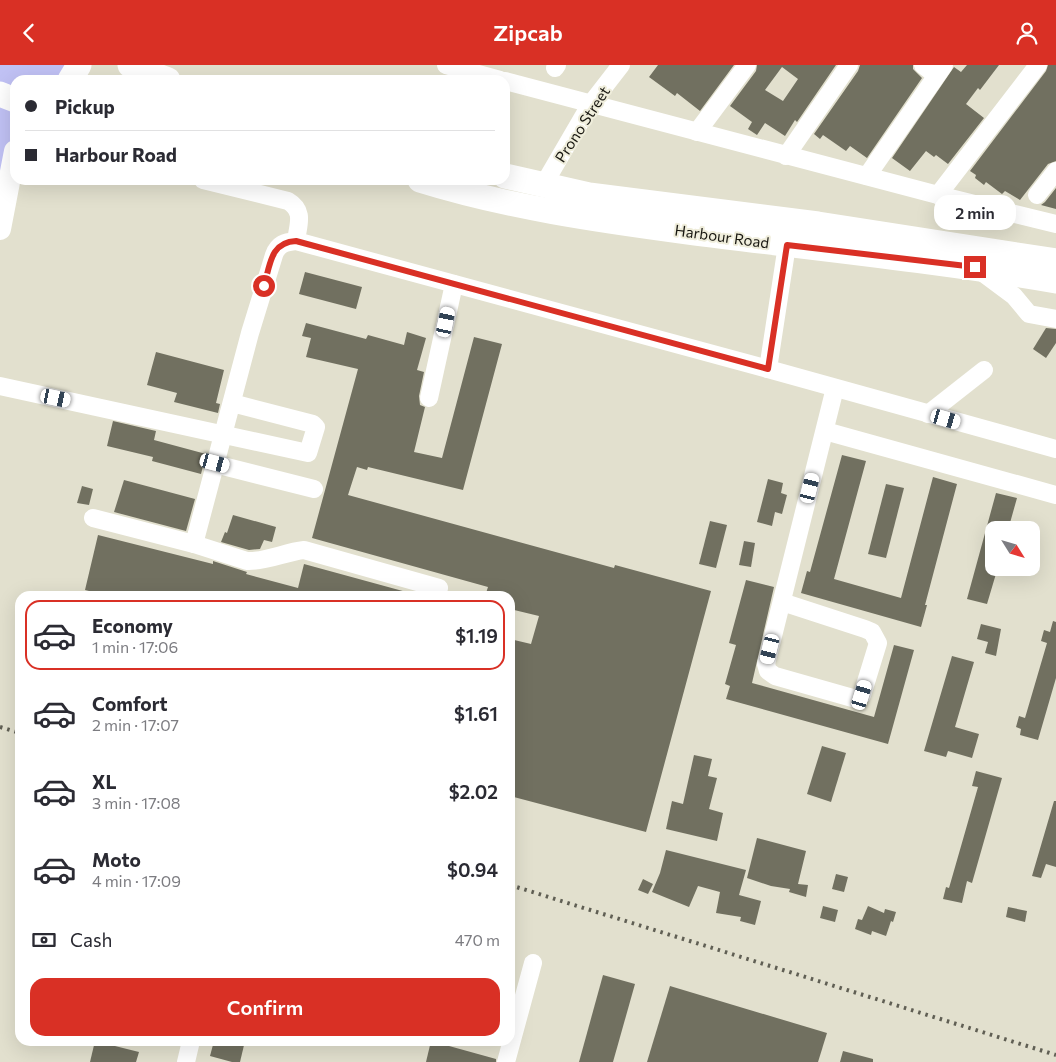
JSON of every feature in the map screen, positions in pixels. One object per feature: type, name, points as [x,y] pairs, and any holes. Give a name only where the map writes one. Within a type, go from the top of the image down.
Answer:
[{"type":"highway","points":[[130,65],[155,75]]},
{"type":"highway","name":"Harbour Road","points":[[510,177],[544,183],[589,195],[818,224],[1056,261]]},
{"type":"highway","name":"Harbour Road","points":[[436,185],[458,192],[598,220],[975,267],[1056,281]]},
{"type":"main road","points":[[0,229],[10,177]]},
{"type":"street","points":[[446,65],[482,75]]},
{"type":"street","name":"Prono Street","points":[[544,183],[590,105],[621,65]]},
{"type":"street","points":[[697,132],[747,65]]},
{"type":"street","points":[[786,156],[848,65]]},
{"type":"street","points":[[938,195],[1038,65]]},
{"type":"street","points":[[867,176],[934,68]]},
{"type":"street","points":[[510,82],[786,156],[1056,224]]},
{"type":"street","points":[[1037,195],[1056,171]]},
{"type":"street","points":[[223,185],[294,204],[299,215],[296,241]]},
{"type":"street","points":[[194,544],[250,333],[276,249],[281,244],[296,241],[1056,449]]},
{"type":"street","points":[[768,369],[787,245]]},
{"type":"street","points":[[975,267],[1014,296],[1029,314],[1056,319]]},
{"type":"street","points":[[429,398],[454,284]]},
{"type":"street","points":[[928,414],[984,370]]},
{"type":"street","points":[[0,386],[308,453],[316,427],[313,424],[232,403]]},
{"type":"street","points":[[782,602],[864,629],[875,636],[878,643],[862,695],[859,698],[856,699],[774,676],[768,671],[766,665],[836,388]]},
{"type":"street","points":[[825,431],[1056,495]]},
{"type":"street","points":[[215,463],[314,489]]},
{"type":"street","points":[[93,518],[194,544],[247,561],[254,562],[292,551],[304,550],[439,588]]},
{"type":"street","points":[[515,1029],[533,963]]},
{"type":"street","points":[[186,1062],[191,1046]]},
{"type":"street","points":[[506,1062],[510,1046]]},
{"type":"shaded area","points":[[0,65],[74,65],[69,75],[10,75],[10,94],[0,89]]},
{"type":"shaded area","points":[[0,107],[10,108],[10,167],[0,217]]},
{"type":"building","points":[[658,65],[734,65],[700,111],[677,93],[675,96],[649,77]]},
{"type":"building","points":[[757,65],[836,65],[797,122],[795,120],[785,136],[765,123],[757,135],[748,129],[752,122],[730,106],[756,71]],"holes":[[[782,67],[798,79],[783,101],[765,90]]]},
{"type":"building","points":[[860,65],[913,65],[913,69],[922,78],[867,158],[850,146],[846,151],[823,135],[820,139],[814,134],[858,71]]},
{"type":"building","points":[[967,65],[999,65],[980,90],[978,88],[966,104],[984,118],[948,164],[936,155],[934,157],[926,151],[910,171],[892,158],[954,67],[961,72]]},
{"type":"building","points":[[1048,65],[1056,65],[1056,161],[1048,164],[1020,200],[1005,191],[1002,194],[986,182],[984,185],[970,171],[1046,71]]},
{"type":"building","points":[[1056,188],[1056,209],[1041,205],[1045,202]]},
{"type":"building","points":[[305,272],[362,287],[356,309],[299,294]]},
{"type":"building","points":[[306,323],[366,339],[368,335],[404,345],[407,332],[426,338],[417,370],[424,372],[419,396],[420,405],[425,407],[414,452],[442,458],[474,337],[502,344],[463,490],[368,467],[367,470],[357,467],[348,495],[614,568],[615,565],[711,591],[646,832],[515,797],[515,640],[531,644],[539,616],[515,610],[515,591],[487,591],[488,587],[312,538],[358,369],[306,357],[311,338],[302,336]]},
{"type":"building","points":[[1046,328],[1056,329],[1056,343],[1046,358],[1033,349]]},
{"type":"building","points":[[156,352],[224,370],[216,403],[220,404],[218,413],[174,402],[177,393],[147,385]]},
{"type":"building","points":[[113,421],[156,431],[154,440],[206,454],[201,474],[152,461],[153,457],[107,446]]},
{"type":"building","points":[[842,455],[866,461],[834,579],[901,598],[933,477],[957,484],[921,627],[801,593],[807,571],[810,572]]},
{"type":"building","points":[[768,479],[783,483],[781,493],[787,495],[782,514],[775,512],[772,526],[757,522]]},
{"type":"building","points":[[124,480],[195,499],[186,531],[114,512]]},
{"type":"building","points":[[886,484],[904,488],[886,558],[868,554]]},
{"type":"building","points":[[82,486],[93,489],[89,505],[77,503]]},
{"type":"building","points":[[996,493],[1017,498],[1011,521],[988,521]]},
{"type":"building","points":[[233,515],[276,527],[272,542],[264,540],[260,549],[249,550],[221,542],[225,532],[227,533]]},
{"type":"building","points":[[710,521],[727,525],[716,568],[699,564]]},
{"type":"building","points":[[985,533],[985,576],[995,576],[987,604],[967,599]]},
{"type":"building","points":[[98,535],[213,564],[213,561],[247,572],[246,574],[298,588],[304,564],[403,591],[89,591],[85,590]]},
{"type":"building","points":[[744,541],[755,543],[751,567],[739,565]]},
{"type":"building","points":[[746,580],[774,587],[752,683],[874,717],[894,645],[914,650],[888,744],[726,699],[730,686],[725,684],[736,645],[729,643]]},
{"type":"building","points":[[1053,621],[1056,622],[1056,678],[1038,740],[1020,735],[1021,729],[1016,727],[1019,716],[1025,718],[1047,643],[1041,641],[1044,630],[1050,632]]},
{"type":"building","points":[[981,624],[1001,629],[996,656],[985,653],[988,642],[977,639]]},
{"type":"building","points":[[952,656],[974,662],[955,727],[979,734],[972,758],[948,751],[946,757],[924,751]]},
{"type":"building","points":[[822,746],[846,753],[831,802],[807,794]]},
{"type":"building","points":[[694,755],[712,759],[708,776],[717,778],[709,809],[723,813],[717,841],[666,829],[672,801],[683,804]]},
{"type":"building","points":[[976,771],[1002,778],[972,883],[967,881],[962,903],[943,899],[946,887],[949,888],[978,787],[972,786]]},
{"type":"building","points":[[1054,801],[1056,801],[1056,867],[1046,864],[1041,878],[1032,876]]},
{"type":"building","points":[[757,838],[806,851],[798,884],[808,885],[806,897],[789,892],[790,889],[771,886],[747,878]]},
{"type":"building","points":[[666,850],[746,870],[739,895],[761,901],[755,925],[740,921],[741,917],[716,913],[720,892],[698,886],[689,907],[652,892],[660,873]]},
{"type":"building","points":[[836,874],[848,877],[844,892],[832,889]]},
{"type":"building","points":[[643,879],[653,884],[648,894],[638,890]]},
{"type":"building","points":[[823,906],[838,910],[835,922],[820,918]]},
{"type":"building","points":[[868,906],[884,913],[885,909],[896,912],[886,936],[872,931],[871,935],[855,929],[858,919],[862,920]]},
{"type":"building","points":[[1008,907],[1027,911],[1025,922],[1006,917]]},
{"type":"building","points":[[603,975],[635,984],[613,1062],[579,1062]]},
{"type":"building","points":[[670,986],[827,1033],[818,1062],[647,1062]]},
{"type":"building","points":[[94,1046],[115,1046],[139,1052],[136,1062],[90,1062]]},
{"type":"building","points":[[213,1046],[244,1046],[240,1062],[232,1062],[210,1056]]},
{"type":"building","points":[[430,1046],[449,1046],[496,1059],[496,1062],[426,1062]]},
{"type":"building","points":[[843,1051],[873,1059],[873,1062],[840,1062]]},
{"type":"railway","points":[[0,727],[15,732]]},
{"type":"railway","points":[[515,887],[1056,1055]]},
{"type":"route","points":[[264,286],[276,249],[281,244],[296,241],[768,369],[787,245],[975,267]]}]
